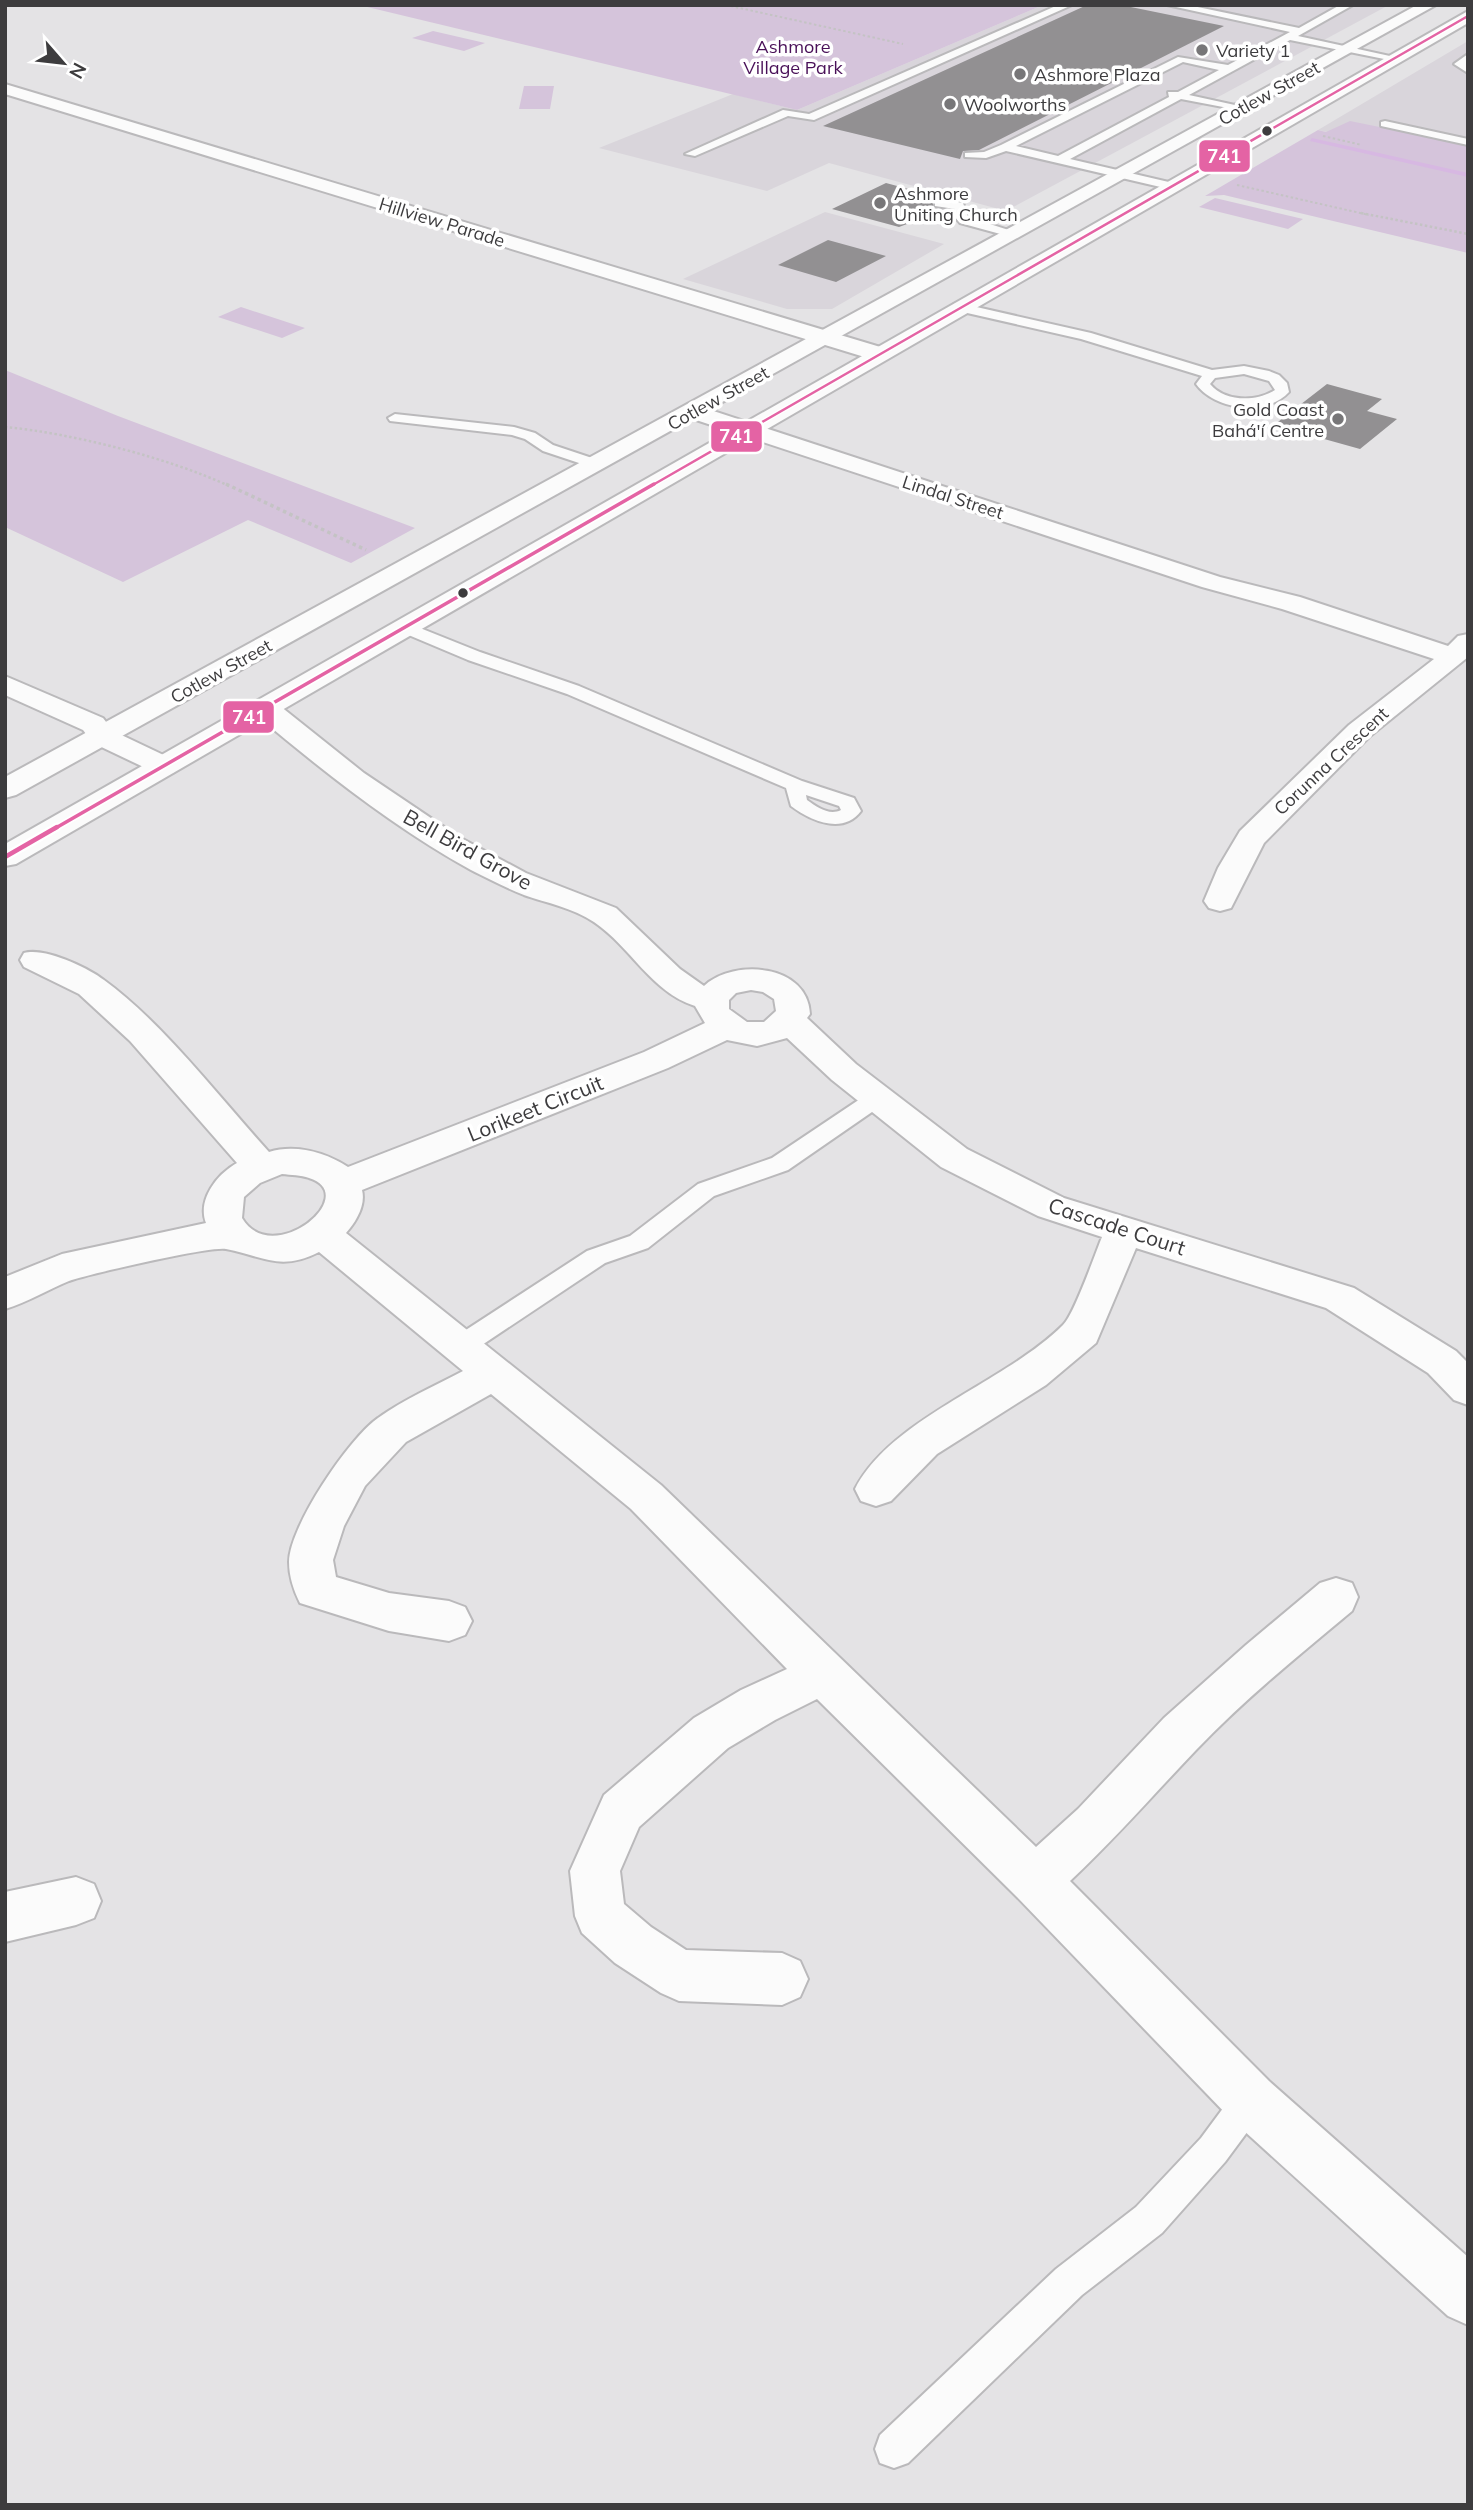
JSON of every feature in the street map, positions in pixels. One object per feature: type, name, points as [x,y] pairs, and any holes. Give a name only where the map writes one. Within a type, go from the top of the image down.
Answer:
[{"type":"street","name":"Cotlew Street","points":[[5,789],[402,569],[695,412],[1429,5]]},
{"type":"street","name":"Cotlew Street","points":[[5,857],[1169,185],[1468,16]]},
{"type":"street","name":"Hillview Parade","points":[[5,89],[879,354]]},
{"type":"street","name":"Lindal Street","points":[[695,412],[1210,582],[1284,614],[1452,656]]},
{"type":"street","name":"Corunna Crescent","points":[[1220,901],[1251,838],[1359,732],[1452,656]]},
{"type":"street","points":[[5,684],[93,724],[103,737]]},
{"type":"street","points":[[5,705],[68,737],[103,737],[164,766]]},
{"type":"street","name":"Bell Bird Grove","points":[[265,708],[340,771],[444,841],[517,881],[604,915],[719,1014]]},
{"type":"street","points":[[36,960],[91,986],[101,995],[142,1033],[261,1167]]},
{"type":"street","points":[[740,981],[771,982],[790,994],[794,1003],[793,1014],[789,1020],[764,1032],[743,1033],[719,1014],[727,985],[740,981]]},
{"type":"street","name":"Lorikeet Circuit","points":[[343,1183],[645,1065],[719,1014]]},
{"type":"street","name":"Cascade Court","points":[[789,1020],[813,1045],[954,1158],[1051,1207],[1340,1298],[1442,1362],[1468,1389]]},
{"type":"street","points":[[282,1161],[306,1161],[324,1167],[343,1183],[347,1198],[343,1213],[323,1235],[299,1246],[276,1249],[255,1247],[230,1234],[221,1221],[224,1198],[241,1178],[261,1167],[282,1161]]},
{"type":"street","points":[[876,1489],[922,1442],[1032,1374],[1082,1332],[1124,1230]]},
{"type":"street","points":[[5,1294],[62,1268],[192,1239],[230,1234]]},
{"type":"street","points":[[323,1235],[646,1497],[822,1674],[1035,1880],[1250,2100],[1468,2296]]},
{"type":"street","points":[[449,1620],[389,1612],[316,1590],[311,1560],[323,1524],[350,1474],[391,1430],[477,1359]]},
{"type":"street","points":[[1035,1880],[1094,1825],[1181,1733],[1262,1659],[1336,1597]]},
{"type":"street","points":[[782,1979],[679,1975],[633,1945],[600,1916],[595,1871],[621,1811],[667,1769],[722,1726],[758,1704],[822,1674]]},
{"type":"street","points":[[5,1917],[76,1901]]},
{"type":"lane","points":[[691,154],[787,112],[810,118],[1067,5]]},
{"type":"lane","points":[[1172,5],[1301,31]]},
{"type":"lane","points":[[1059,160],[1348,5]]},
{"type":"lane","points":[[1289,37],[1394,58]]},
{"type":"lane","points":[[1468,57],[1459,64],[1468,70]]},
{"type":"lane","points":[[969,155],[986,156],[1182,59],[1230,69]]},
{"type":"lane","points":[[1128,85],[1240,109]]},
{"type":"lane","points":[[1385,124],[1468,142]]},
{"type":"lane","points":[[1005,147],[1169,185]]},
{"type":"lane","points":[[935,205],[959,206],[960,216],[964,220],[1014,233]]},
{"type":"lane","points":[[959,307],[1080,333],[1211,374],[1231,370],[1258,372],[1274,378],[1282,386],[1282,392],[1266,401],[1233,401],[1220,398],[1203,384],[1211,374]]},
{"type":"lane","points":[[395,418],[513,431],[530,436],[548,448],[596,464]]},
{"type":"lane","points":[[405,627],[474,656],[573,690],[795,785]]},
{"type":"lane","points":[[477,1359],[596,1256],[639,1242],[706,1190],[780,1164],[877,1098]]},
{"type":"lane","points":[[894,2449],[1069,2282],[1149,2220],[1213,2150],[1250,2100]]},
{"type":"path","points":[[726,5],[904,44]]},
{"type":"path","points":[[1232,184],[1468,234]]},
{"type":"path","points":[[5,427],[37,430],[148,457],[219,481],[375,554]]},
{"type":"shaded area","points":[[1043,5],[1389,5],[1006,211],[829,163],[767,191],[599,148],[733,94],[797,110]]},
{"type":"shaded area","points":[[1468,41],[1468,163],[1318,130]]},
{"type":"shaded area","points":[[825,212],[944,244],[832,309],[787,309],[683,279]]},
{"type":"green space","name":"Ashmore Village Park","points":[[359,5],[1043,5],[797,110]]},
{"type":"green space","points":[[433,31],[485,43],[464,51],[412,38]]},
{"type":"green space","points":[[524,86],[554,86],[550,109],[519,109]]},
{"type":"green space","points":[[1350,121],[1468,145],[1468,253],[1224,195],[1205,196],[1318,130],[1326,132]]},
{"type":"green space","points":[[1215,198],[1303,219],[1288,229],[1199,207]]},
{"type":"green space","points":[[241,307],[305,328],[282,338],[218,317]]},
{"type":"green space","points":[[5,370],[118,416],[415,528],[351,563],[248,520],[123,582],[5,527]]},
{"type":"building","name":"Ashmore Plaza","points":[[1087,5],[1121,5],[1224,26],[979,150],[963,151],[960,159],[823,126]]},
{"type":"building","name":"Ashmore Uniting Church","points":[[886,183],[938,197],[933,198],[933,208],[944,210],[899,227],[832,209]]},
{"type":"building","points":[[828,240],[886,256],[836,282],[778,265]]},
{"type":"building","name":"Gold Coast Bahá'í Centre","points":[[1327,384],[1382,399],[1367,411],[1397,419],[1360,449],[1274,425]]},
{"type":"waterway","points":[[1312,140],[1468,175]]},
{"type":"transit line","name":"741","points":[[5,857],[1468,16]]},
{"type":"place","name":"Variety 1","points":[[1202,50]]},
{"type":"place","name":"Ashmore Plaza","points":[[1020,74]]},
{"type":"place","name":"Woolworths","points":[[950,104]]},
{"type":"place","name":"Ashmore Uniting Church","points":[[880,203]]},
{"type":"place","name":"Gold Coast Bahá'í Centre","points":[[1338,419]]}]
